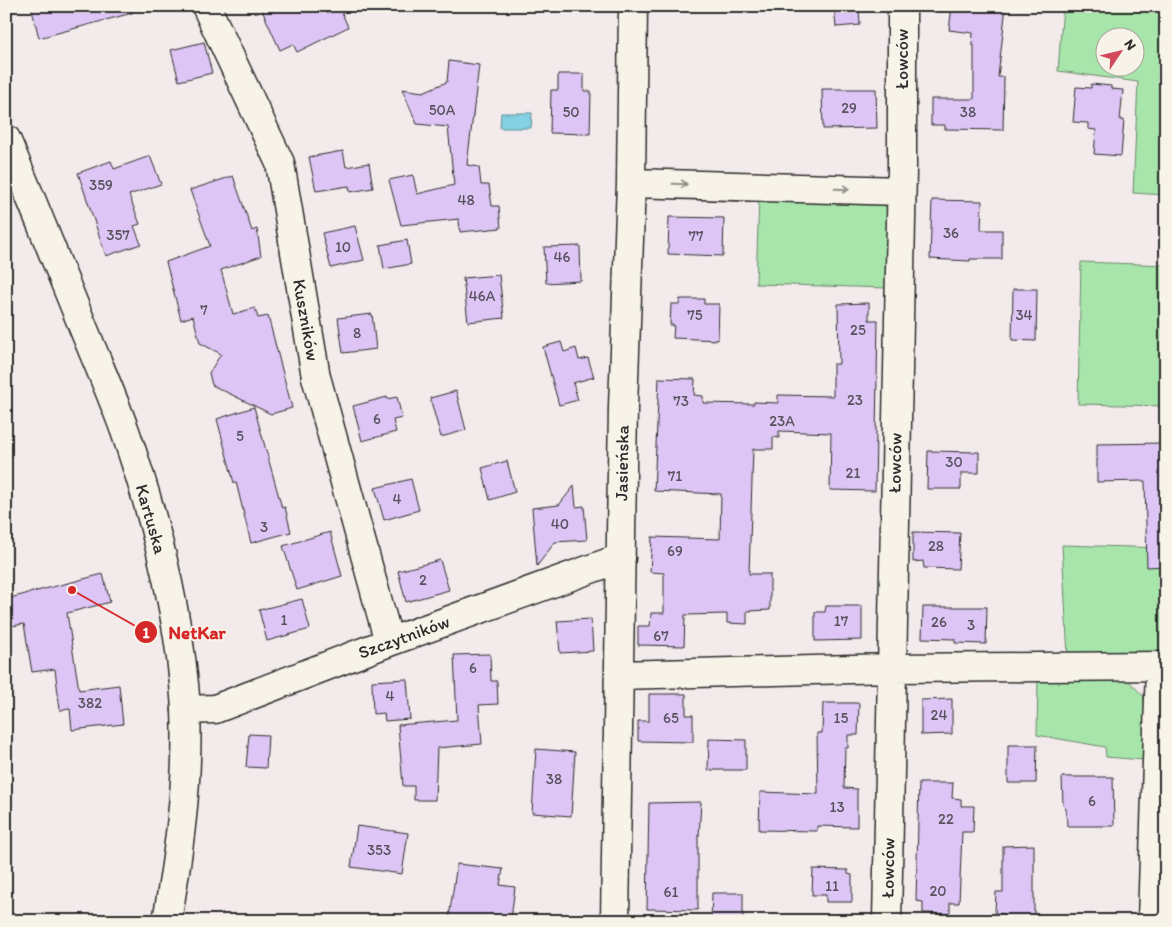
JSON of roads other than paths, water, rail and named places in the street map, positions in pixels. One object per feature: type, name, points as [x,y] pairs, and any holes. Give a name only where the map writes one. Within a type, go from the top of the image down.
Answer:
[{"type":"street","name":"Kuszników","points":[[206,6],[280,163],[316,377],[389,642]]},
{"type":"street","name":"Jasieńska","points":[[614,921],[623,398],[631,183],[633,6]]},
{"type":"street","name":"Łowców","points":[[887,921],[901,191],[902,6]]},
{"type":"street","name":"Kartuska","points":[[6,139],[124,429],[151,513],[170,591],[180,653],[186,710],[186,778],[167,921]]},
{"type":"street","points":[[631,183],[901,191]]},
{"type":"street","name":"Szczytników","points":[[186,710],[215,709],[389,642],[621,558]]},
{"type":"street","points":[[619,675],[891,668],[1163,667],[1152,921]]},
{"type":"water","points":[[501,113],[532,113],[531,128],[500,128]]},
{"type":"place","name":"NetKar","points":[[72,590]]}]
